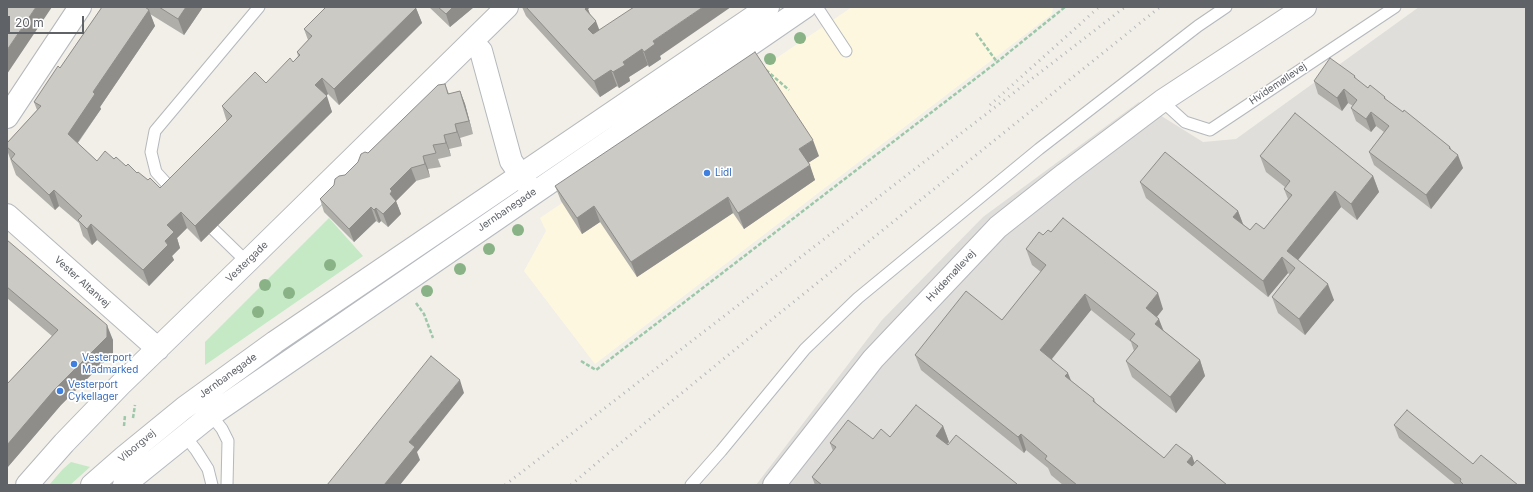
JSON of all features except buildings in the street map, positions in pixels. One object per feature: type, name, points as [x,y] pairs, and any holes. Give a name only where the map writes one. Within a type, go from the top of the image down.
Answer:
[{"type":"street","points":[[7,117],[80,7]]},
{"type":"street","name":"Vestergade","points":[[27,485],[114,390],[158,349],[507,7]]},
{"type":"street","name":"Jernbanegade","points":[[211,415],[401,283],[527,184],[768,7]]},
{"type":"street","name":"Jernbanegade","points":[[184,408],[275,342],[747,47],[805,7]]},
{"type":"street","name":"Hvidemøllevej","points":[[774,485],[873,359],[998,227],[1065,174],[1162,101],[1305,7]]},
{"type":"street","points":[[472,42],[481,51],[511,161],[527,184]]},
{"type":"street","name":"Vester Altanvej","points":[[7,215],[158,349]]},
{"type":"street","name":"Viborgvej","points":[[92,485],[143,440],[184,408]]},
{"type":"street","points":[[124,485],[211,415]]},
{"type":"lane","points":[[176,194],[156,172],[151,152],[156,131],[259,7]]},
{"type":"lane","points":[[817,7],[846,51]]},
{"type":"lane","points":[[691,485],[805,349],[858,298],[1039,148],[1198,26],[1226,7]]},
{"type":"lane","name":"Hvidemøllevej","points":[[1162,101],[1185,122],[1210,130],[1395,7]]},
{"type":"lane","points":[[214,230],[247,262]]},
{"type":"lane","points":[[212,485],[208,469],[196,450],[184,436],[184,408],[211,415],[222,429],[228,441],[227,485]]},
{"type":"path","points":[[581,361],[596,370],[997,62],[1065,7]]},
{"type":"path","points":[[976,33],[997,62]]},
{"type":"path","points":[[747,47],[761,66],[789,90]]},
{"type":"path","points":[[401,283],[424,314],[433,338]]},
{"type":"path","points":[[135,404],[132,421],[133,427],[143,440]]},
{"type":"path","points":[[124,424],[126,412]]},
{"type":"shaded area","points":[[852,7],[1053,7],[1052,14],[595,364],[524,271],[546,231],[540,218]]},
{"type":"shaded area","points":[[1419,7],[1526,7],[1526,485],[756,485],[882,320],[983,217],[1139,102],[1203,142],[1236,139]]},
{"type":"green space","points":[[329,218],[363,256],[205,365],[205,342]]},
{"type":"green space","points":[[71,462],[90,467],[70,485],[49,485],[63,469]]},
{"type":"railway","points":[[990,105],[1099,7]]},
{"type":"railway","points":[[505,485],[1125,7]]},
{"type":"railway","points":[[571,485],[770,321],[1160,7]]},
{"type":"place","name":"Lidl","points":[[707,173]]},
{"type":"place","name":"Vesterport Madmarked","points":[[74,364]]},
{"type":"place","name":"Vesterport Cykellager","points":[[60,391]]}]
